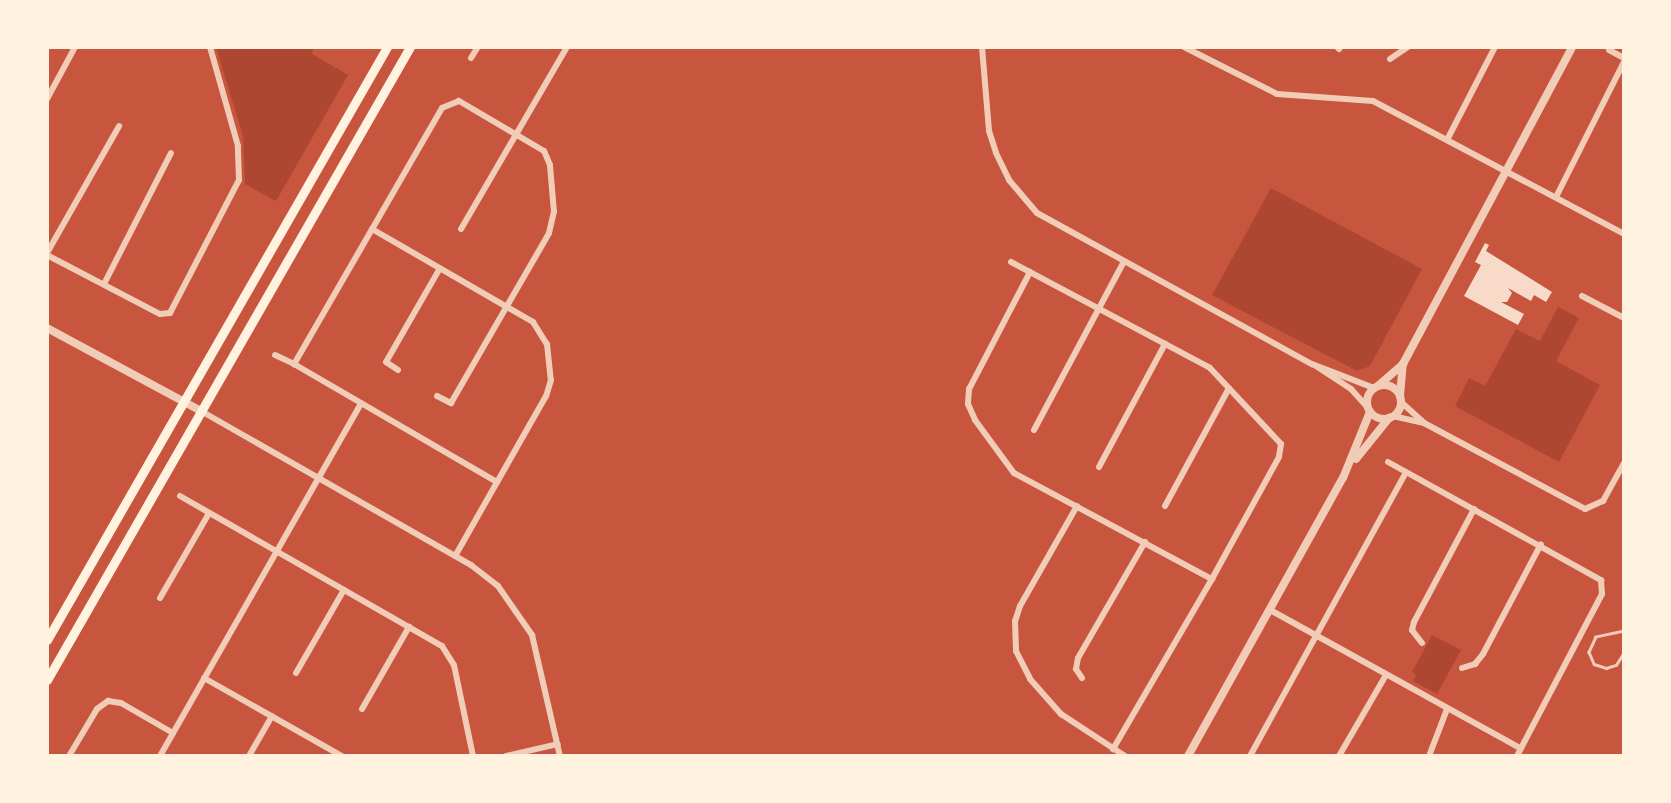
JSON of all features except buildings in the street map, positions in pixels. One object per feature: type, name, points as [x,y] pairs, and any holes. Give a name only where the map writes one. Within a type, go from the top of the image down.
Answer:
[{"type":"main road","points":[[47,640],[387,47]]},
{"type":"main road","points":[[47,680],[410,47]]},
{"type":"street","points":[[47,99],[75,47]]},
{"type":"street","points":[[119,126],[47,254],[165,315],[239,180],[238,146],[209,47]]},
{"type":"street","points":[[471,58],[478,47]]},
{"type":"street","points":[[461,229],[567,47]]},
{"type":"street","points":[[982,47],[989,131],[1009,180],[1054,226],[1316,366],[1351,389],[1368,409],[1391,417],[1424,423]]},
{"type":"street","points":[[1184,47],[1265,90],[1373,101],[1624,234]]},
{"type":"street","points":[[1390,59],[1408,47]]},
{"type":"street","points":[[1447,140],[1495,47]]},
{"type":"street","points":[[1188,756],[1272,611],[1343,478],[1368,439],[1391,417],[1400,400],[1404,364],[1572,47]]},
{"type":"street","points":[[1556,197],[1624,60],[1609,50]]},
{"type":"street","points":[[294,364],[445,105],[463,102],[518,133],[547,155],[554,212],[549,233],[451,403],[437,396]]},
{"type":"street","points":[[104,284],[171,153]]},
{"type":"street","points":[[372,229],[507,307],[544,333],[551,380],[455,556]]},
{"type":"street","points":[[1011,262],[1210,368],[1254,420],[1276,434],[1281,450],[1212,579],[1113,749]]},
{"type":"street","points":[[1034,430],[1123,263]]},
{"type":"street","points":[[398,370],[386,362],[440,268]]},
{"type":"street","points":[[1030,272],[973,380],[968,404],[1004,465],[1212,579]]},
{"type":"street","points":[[1583,296],[1624,318]]},
{"type":"street","points":[[47,328],[184,401],[319,478],[455,556],[498,586],[522,616],[535,644],[560,756]]},
{"type":"street","points":[[1100,467],[1165,344]]},
{"type":"street","points":[[275,355],[497,482]]},
{"type":"street","points":[[1343,478],[1376,386],[1404,364]]},
{"type":"street","points":[[1316,366],[1376,386],[1394,388],[1400,400],[1424,423],[1585,509],[1603,501],[1624,463]]},
{"type":"street","points":[[1165,506],[1228,388]]},
{"type":"street","points":[[160,756],[361,403]]},
{"type":"street","points":[[1388,462],[1592,571],[1603,587],[1517,756]]},
{"type":"street","points":[[1250,756],[1319,637],[1406,472]]},
{"type":"street","points":[[180,496],[442,646],[452,660],[474,756]]},
{"type":"street","points":[[1077,506],[1020,606],[1016,651],[1030,679],[1061,714],[1125,756]]},
{"type":"street","points":[[1422,643],[1413,626],[1474,509]]},
{"type":"street","points":[[160,598],[209,513]]},
{"type":"street","points":[[1082,678],[1076,669],[1078,658],[1145,542]]},
{"type":"street","points":[[1462,668],[1483,654],[1541,544]]},
{"type":"street","points":[[296,673],[344,590]]},
{"type":"street","points":[[1272,611],[1520,748]]},
{"type":"street","points":[[362,709],[410,627]]},
{"type":"street","points":[[1339,756],[1386,675]]},
{"type":"street","points":[[204,678],[338,755]]},
{"type":"street","points":[[69,756],[97,709],[108,701],[121,703],[173,733]]},
{"type":"street","points":[[1429,756],[1447,709]]},
{"type":"street","points":[[249,756],[272,716]]},
{"type":"street","points":[[506,756],[558,744]]},
{"type":"lane","points":[[1624,631],[1596,637],[1589,652],[1594,664],[1606,668],[1616,665],[1624,652]]},
{"type":"shaded area","points":[[216,47],[314,47],[312,54],[348,75],[276,201],[245,184],[243,136]]},
{"type":"shaded area","points":[[1271,188],[1422,269],[1370,366],[1357,371],[1212,295]]},
{"type":"shaded area","points":[[1558,307],[1579,318],[1556,361],[1600,385],[1559,462],[1455,406],[1469,378],[1485,386],[1516,329],[1540,341]]},
{"type":"shaded area","points":[[1432,635],[1461,650],[1437,694],[1413,681],[1416,675],[1412,672]]}]
